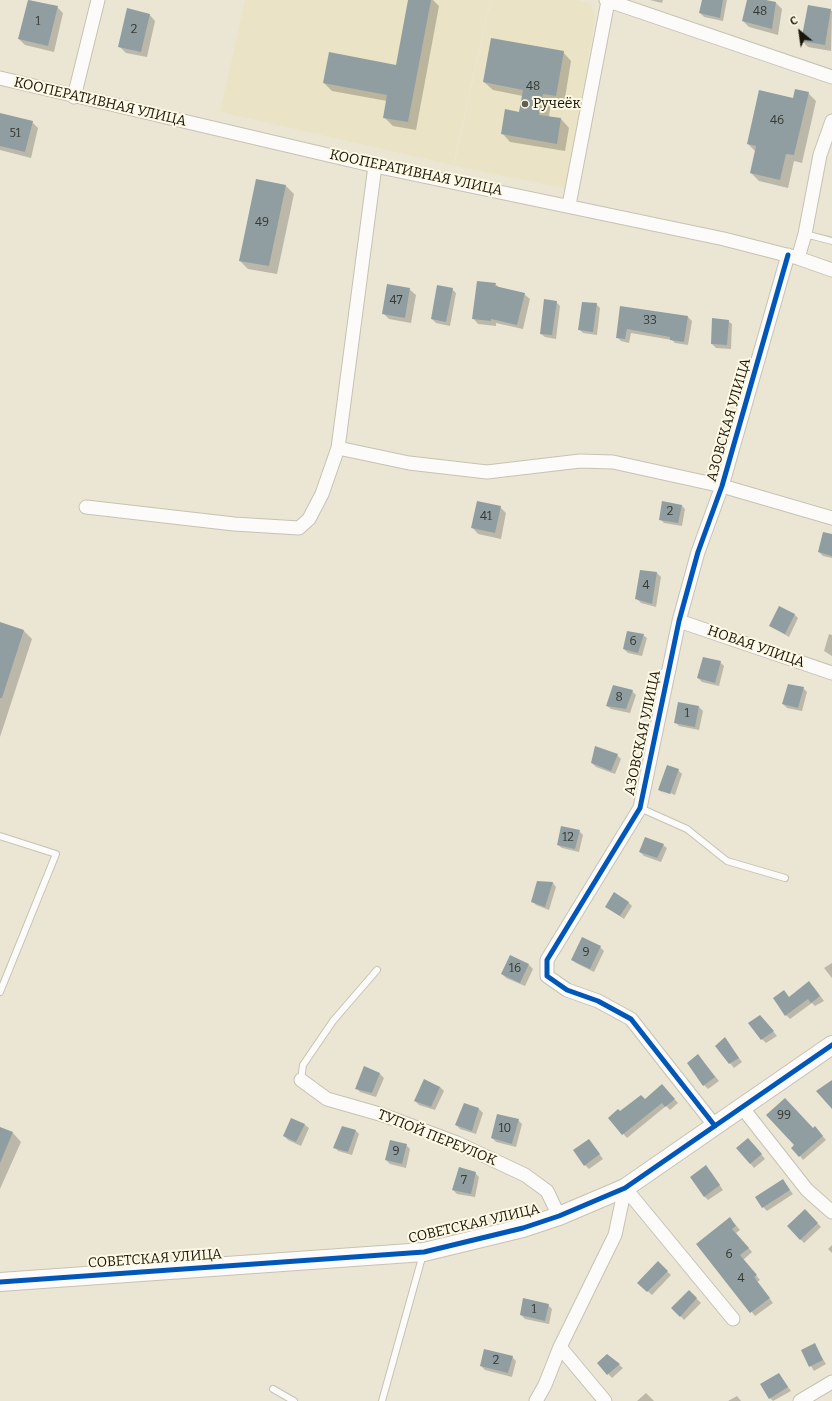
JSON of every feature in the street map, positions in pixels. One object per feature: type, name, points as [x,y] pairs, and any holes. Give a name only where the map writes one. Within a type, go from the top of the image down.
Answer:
[{"type":"street","points":[[74,96],[98,0]]},
{"type":"street","points":[[569,205],[607,0],[832,77]]},
{"type":"street","name":"КООПЕРАТИВНАЯ УЛИЦА","points":[[0,78],[375,166],[569,205],[724,239],[793,257],[832,270]]},
{"type":"street","name":"АЗОВСКАЯ УЛИЦА","points":[[715,1126],[631,1019],[598,1001],[566,990],[547,976],[547,960],[554,946],[640,808],[680,621],[698,552],[722,486],[793,257],[805,234],[820,155],[832,121]]},
{"type":"street","points":[[86,507],[234,524],[299,528],[309,519],[322,494],[338,448],[375,166]]},
{"type":"street","points":[[338,448],[409,463],[487,472],[580,461],[613,462],[722,486],[832,518]]},
{"type":"street","name":"НОВАЯ УЛИЦА","points":[[680,621],[832,673]]},
{"type":"street","name":"СОВЕТСКАЯ УЛИЦА","points":[[0,1282],[424,1252],[523,1228],[559,1216],[626,1188],[742,1106],[832,1045]]},
{"type":"street","name":"ТУПОЙ ПЕРЕУЛОК","points":[[301,1080],[327,1099],[383,1115],[457,1143],[525,1175],[547,1191],[559,1216]]},
{"type":"street","points":[[742,1106],[807,1190],[832,1212]]},
{"type":"street","points":[[626,1188],[733,1319]]},
{"type":"street","points":[[536,1401],[545,1385],[560,1347],[615,1235],[626,1188]]},
{"type":"street","points":[[560,1347],[605,1401]]},
{"type":"street","points":[[800,1401],[832,1382]]},
{"type":"lane","points":[[805,234],[832,241]]},
{"type":"lane","points":[[640,808],[687,829],[726,861],[785,878]]},
{"type":"lane","points":[[0,836],[56,854],[0,992]]},
{"type":"lane","points":[[301,1080],[303,1065],[333,1021],[377,970]]},
{"type":"lane","points":[[382,1401],[424,1252]]},
{"type":"lane","points":[[273,1389],[294,1401]]},
{"type":"shaded area","points":[[245,0],[490,0],[453,165],[220,112]]},
{"type":"shaded area","name":"Ручеёк","points":[[491,0],[577,0],[591,4],[595,17],[567,189],[454,166]]},
{"type":"building","points":[[28,0],[58,6],[48,46],[18,39]]},
{"type":"building","points":[[408,0],[431,0],[408,122],[383,118],[387,95],[323,83],[329,52],[396,65]]},
{"type":"building","points":[[702,0],[723,0],[720,18],[699,13]]},
{"type":"building","points":[[747,0],[766,0],[776,2],[772,29],[742,21]]},
{"type":"building","points":[[808,5],[831,9],[825,45],[801,41]]},
{"type":"building","points":[[127,8],[150,14],[141,52],[118,47]]},
{"type":"building","points":[[491,38],[564,51],[556,96],[543,94],[539,115],[561,118],[557,144],[501,134],[505,109],[519,112],[523,90],[483,82]]},
{"type":"building","points":[[795,89],[809,92],[794,155],[786,154],[780,180],[750,173],[756,146],[747,144],[759,90],[793,98]]},
{"type":"building","points":[[0,113],[33,121],[25,152],[0,146]]},
{"type":"building","points":[[256,179],[286,185],[269,266],[239,261]]},
{"type":"building","points":[[477,281],[496,283],[495,286],[525,293],[517,325],[491,319],[491,321],[472,319]]},
{"type":"building","points":[[387,284],[410,288],[405,318],[382,314]]},
{"type":"building","points":[[437,285],[453,288],[446,322],[431,319]]},
{"type":"building","points":[[544,299],[557,301],[552,335],[540,334]]},
{"type":"building","points":[[582,302],[597,303],[593,332],[578,330]]},
{"type":"building","points":[[620,306],[688,316],[684,342],[670,340],[670,337],[627,329],[625,339],[616,338]]},
{"type":"building","points":[[712,318],[729,320],[727,345],[711,344]]},
{"type":"building","points":[[477,501],[501,506],[495,533],[471,528]]},
{"type":"building","points":[[662,501],[682,505],[678,523],[659,520]]},
{"type":"building","points":[[823,532],[832,534],[832,556],[818,552]]},
{"type":"building","points":[[640,570],[657,572],[652,604],[635,599]]},
{"type":"building","points":[[779,606],[795,614],[785,634],[769,626]]},
{"type":"building","points":[[0,622],[24,630],[2,698],[0,698]]},
{"type":"building","points":[[627,631],[644,634],[638,653],[623,649]]},
{"type":"building","points":[[703,657],[721,661],[715,683],[697,678]]},
{"type":"building","points":[[788,684],[804,687],[798,708],[782,704]]},
{"type":"building","points":[[613,685],[633,690],[626,709],[606,706]]},
{"type":"building","points":[[678,702],[699,706],[695,727],[674,723]]},
{"type":"building","points":[[595,746],[618,754],[611,771],[591,763]]},
{"type":"building","points":[[667,765],[679,769],[670,794],[658,790]]},
{"type":"building","points":[[561,826],[580,830],[575,849],[557,845]]},
{"type":"building","points":[[645,837],[664,844],[657,858],[639,852]]},
{"type":"building","points":[[537,881],[553,882],[545,907],[531,902]]},
{"type":"building","points":[[614,892],[629,902],[620,916],[605,907]]},
{"type":"building","points":[[582,937],[601,946],[590,969],[571,960]]},
{"type":"building","points":[[510,955],[529,964],[520,983],[501,974]]},
{"type":"building","points":[[809,981],[820,996],[811,1003],[808,999],[785,1016],[773,998],[784,990],[789,997]]},
{"type":"building","points":[[760,1015],[774,1031],[761,1040],[748,1023]]},
{"type":"building","points":[[725,1037],[739,1058],[729,1064],[715,1046]]},
{"type":"building","points":[[698,1054],[715,1077],[703,1086],[687,1063]]},
{"type":"building","points":[[364,1066],[380,1073],[372,1093],[355,1089]]},
{"type":"building","points":[[424,1079],[440,1087],[431,1107],[414,1101]]},
{"type":"building","points":[[832,1080],[832,1109],[816,1091]]},
{"type":"building","points":[[662,1084],[675,1099],[665,1107],[662,1103],[622,1135],[608,1118],[618,1109],[620,1111],[641,1095],[645,1099]]},
{"type":"building","points":[[785,1098],[813,1128],[815,1126],[823,1136],[799,1157],[791,1148],[794,1145],[766,1115]]},
{"type":"building","points":[[464,1103],[479,1108],[472,1131],[455,1125]]},
{"type":"building","points":[[497,1114],[519,1119],[512,1144],[491,1138]]},
{"type":"building","points":[[291,1118],[305,1124],[296,1142],[283,1136]]},
{"type":"building","points":[[342,1126],[356,1130],[348,1152],[333,1148]]},
{"type":"building","points":[[0,1127],[13,1132],[0,1163]]},
{"type":"building","points":[[748,1138],[762,1154],[750,1164],[736,1148]]},
{"type":"building","points":[[589,1139],[600,1154],[584,1166],[573,1150]]},
{"type":"building","points":[[390,1140],[407,1144],[402,1164],[385,1160]]},
{"type":"building","points":[[706,1165],[720,1185],[704,1197],[690,1177]]},
{"type":"building","points":[[459,1167],[476,1172],[471,1194],[452,1190]]},
{"type":"building","points":[[783,1179],[790,1190],[762,1208],[755,1197]]},
{"type":"building","points":[[805,1209],[818,1223],[800,1240],[787,1226]]},
{"type":"building","points":[[730,1217],[736,1226],[732,1229],[749,1248],[740,1255],[757,1275],[754,1277],[770,1298],[750,1313],[696,1244]]},
{"type":"building","points":[[658,1261],[668,1271],[647,1292],[637,1283]]},
{"type":"building","points":[[689,1290],[697,1298],[680,1317],[671,1308]]},
{"type":"building","points":[[523,1298],[549,1304],[545,1321],[520,1315]]},
{"type":"building","points":[[815,1343],[823,1360],[809,1367],[801,1350]]},
{"type":"building","points":[[484,1349],[513,1356],[508,1373],[480,1366]]},
{"type":"building","points":[[607,1354],[620,1364],[607,1375],[597,1363]]},
{"type":"building","points":[[779,1373],[788,1387],[769,1399],[760,1384]]},
{"type":"cycle path","points":[[715,1126],[631,1019],[598,1001],[567,990],[547,976],[547,960],[640,808],[679,621],[698,552],[722,486],[788,255]]},
{"type":"cycle path","points":[[0,1282],[424,1252],[523,1228],[559,1216],[625,1188],[832,1045]]},
{"type":"place","name":"Ручеёк","points":[[525,104]]}]
